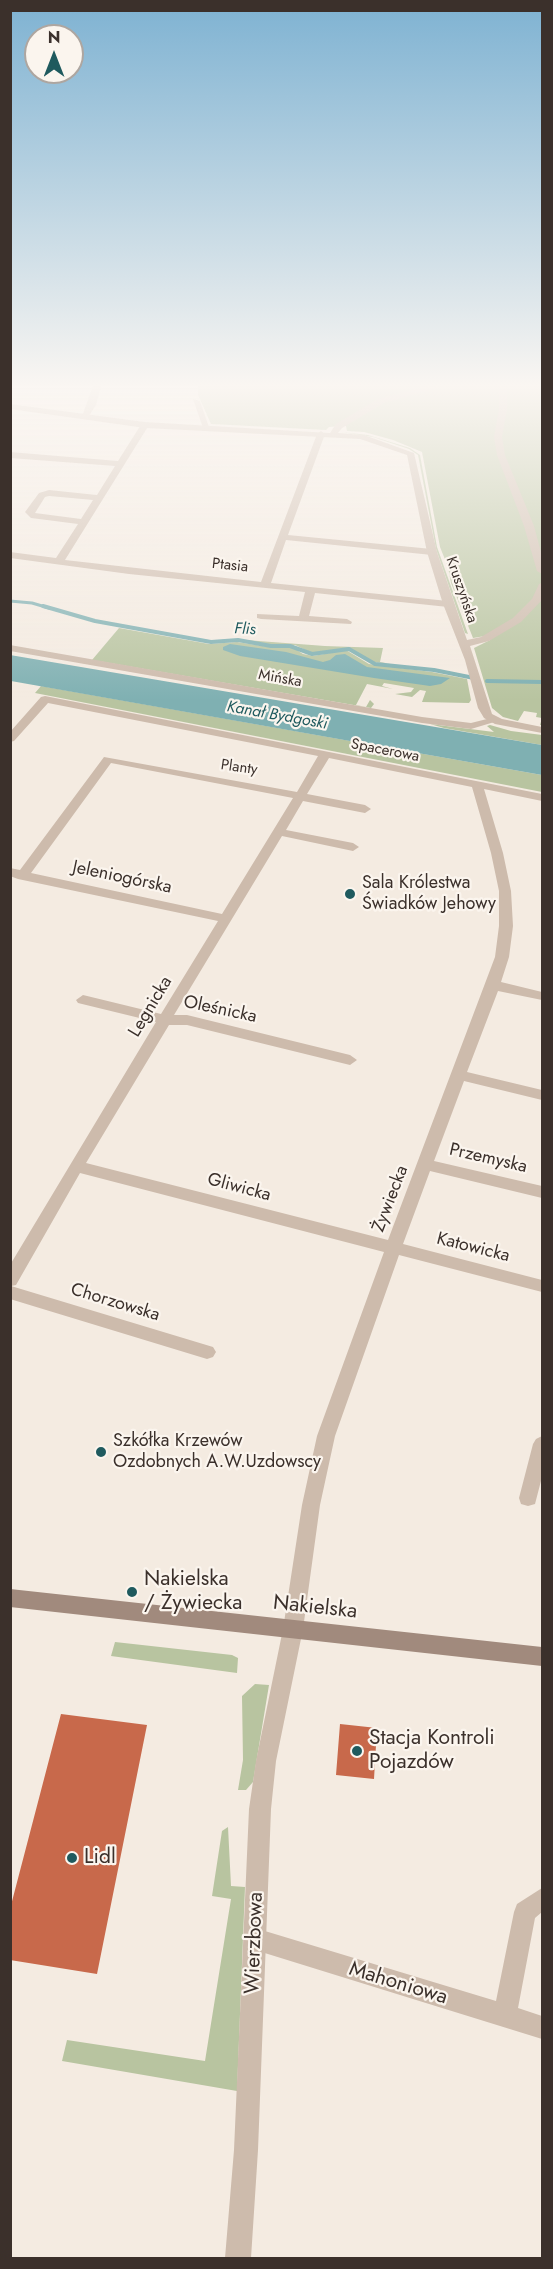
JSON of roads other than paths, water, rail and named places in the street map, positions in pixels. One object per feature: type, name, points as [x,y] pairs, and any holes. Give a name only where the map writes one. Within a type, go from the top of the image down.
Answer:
[{"type":"main road","name":"Nakielska","points":[[10,1598],[543,1658]]},
{"type":"street","points":[[59,562],[105,489]]},
{"type":"street","points":[[264,585],[300,489]]},
{"type":"street","name":"Kruszyńska","points":[[419,489],[432,552],[448,604],[464,644],[483,708],[495,720]]},
{"type":"street","points":[[514,489],[529,526],[543,572]]},
{"type":"street","points":[[84,522],[31,515],[30,512],[42,495],[50,493],[99,498]]},
{"type":"street","points":[[282,537],[432,552]]},
{"type":"street","name":"Ptasia","points":[[10,555],[448,604]]},
{"type":"street","points":[[464,644],[485,639],[517,620],[537,600],[543,586]]},
{"type":"street","points":[[303,619],[311,590]]},
{"type":"street","points":[[261,616],[347,622]]},
{"type":"street","name":"Mińska","points":[[10,648],[422,720],[471,726],[495,720],[543,730]]},
{"type":"street","name":"Spacerowa","points":[[16,726],[45,699],[543,797]]},
{"type":"street","points":[[10,739],[16,726]]},
{"type":"street","name":"Legnicka","points":[[10,1280],[76,1166],[325,755]]},
{"type":"street","name":"Planty","points":[[16,874],[108,759],[224,784],[300,796],[364,810]]},
{"type":"street","name":"Żywiecka","points":[[294,1629],[311,1505],[326,1436],[393,1248],[494,985],[506,934],[505,891],[497,853],[477,785]]},
{"type":"street","points":[[278,832],[352,847]]},
{"type":"street","name":"Jeleniogórska","points":[[16,874],[225,920]]},
{"type":"street","points":[[494,985],[543,996]]},
{"type":"street","name":"Oleśnicka","points":[[82,1000],[166,1020],[187,1020],[350,1060]]},
{"type":"street","points":[[459,1075],[543,1095]]},
{"type":"street","name":"Przemyska","points":[[425,1164],[543,1192]]},
{"type":"street","name":"Gliwicka","points":[[76,1166],[393,1248]]},
{"type":"street","name":"Katowicka","points":[[393,1248],[543,1286]]},
{"type":"street","name":"Chorzowska","points":[[10,1292],[207,1352]]},
{"type":"street","points":[[528,1498],[543,1444]]},
{"type":"street","name":"Wierzbowa","points":[[238,2259],[246,2150],[260,1809],[266,1761],[294,1629]]},
{"type":"street","points":[[505,2017],[525,1912],[543,1899]]},
{"type":"street","name":"Mahoniowa","points":[[255,1939],[543,2027]]},
{"type":"water","points":[[230,644],[286,652],[323,662],[336,655],[345,654],[367,667],[450,678],[441,684],[430,686],[374,678],[240,656],[223,650],[223,647]]},
{"type":"water","name":"Kanał Bydgoski","points":[[10,655],[542,745],[542,775],[11,681]]},
{"type":"waterway","name":"Flis","points":[[10,601],[32,603],[49,608]]},
{"type":"waterway","name":"Flis","points":[[43,606],[95,621],[211,642],[238,640],[271,646],[290,646],[312,654],[349,649],[375,664],[434,670],[474,678]]},
{"type":"waterway","name":"Flis","points":[[487,681],[542,682]]},
{"type":"place","name":"Sala Królestwa Świadków Jehowy","points":[[350,894]]},
{"type":"place","name":"Szkółka Krzewów Ozdobnych A.W.Uzdowscy","points":[[101,1452]]},
{"type":"place","name":"Nakielska / Żywiecka","points":[[132,1592]]},
{"type":"place","name":"Stacja Kontroli Pojazdów","points":[[357,1751]]},
{"type":"place","name":"Lidl","points":[[72,1858]]}]
